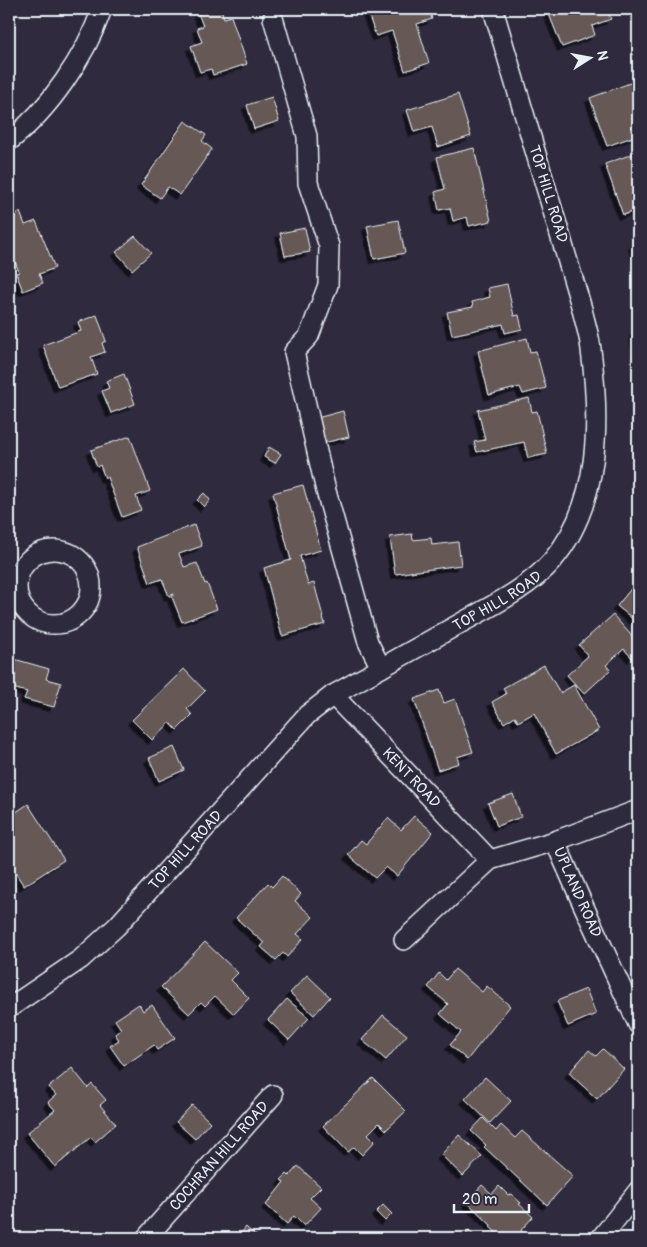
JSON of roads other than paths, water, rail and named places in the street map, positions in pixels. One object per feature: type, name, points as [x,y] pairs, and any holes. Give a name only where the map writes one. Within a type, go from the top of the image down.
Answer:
[{"type":"street","points":[[9,141],[19,133],[50,99],[76,64],[88,43],[102,9]]},
{"type":"street","name":"TOP HILL ROAD","points":[[9,1008],[81,959],[117,926],[307,715],[333,695],[506,598],[536,576],[552,561],[565,543],[584,502],[594,455],[596,410],[591,349],[579,300],[493,9]]},
{"type":"street","points":[[273,18],[307,136],[308,183],[329,246],[328,285],[309,336],[294,352],[326,490],[368,642],[381,668]]},
{"type":"street","name":"KENT ROAD","points":[[333,695],[490,860]]},
{"type":"street","name":"UPLAND ROAD","points":[[638,810],[555,841],[638,1024]]},
{"type":"street","points":[[404,940],[490,860],[555,841]]},
{"type":"street","name":"COCHRAN HILL ROAD","points":[[146,1238],[273,1095]]},
{"type":"street","points":[[601,1238],[638,1191]]}]
